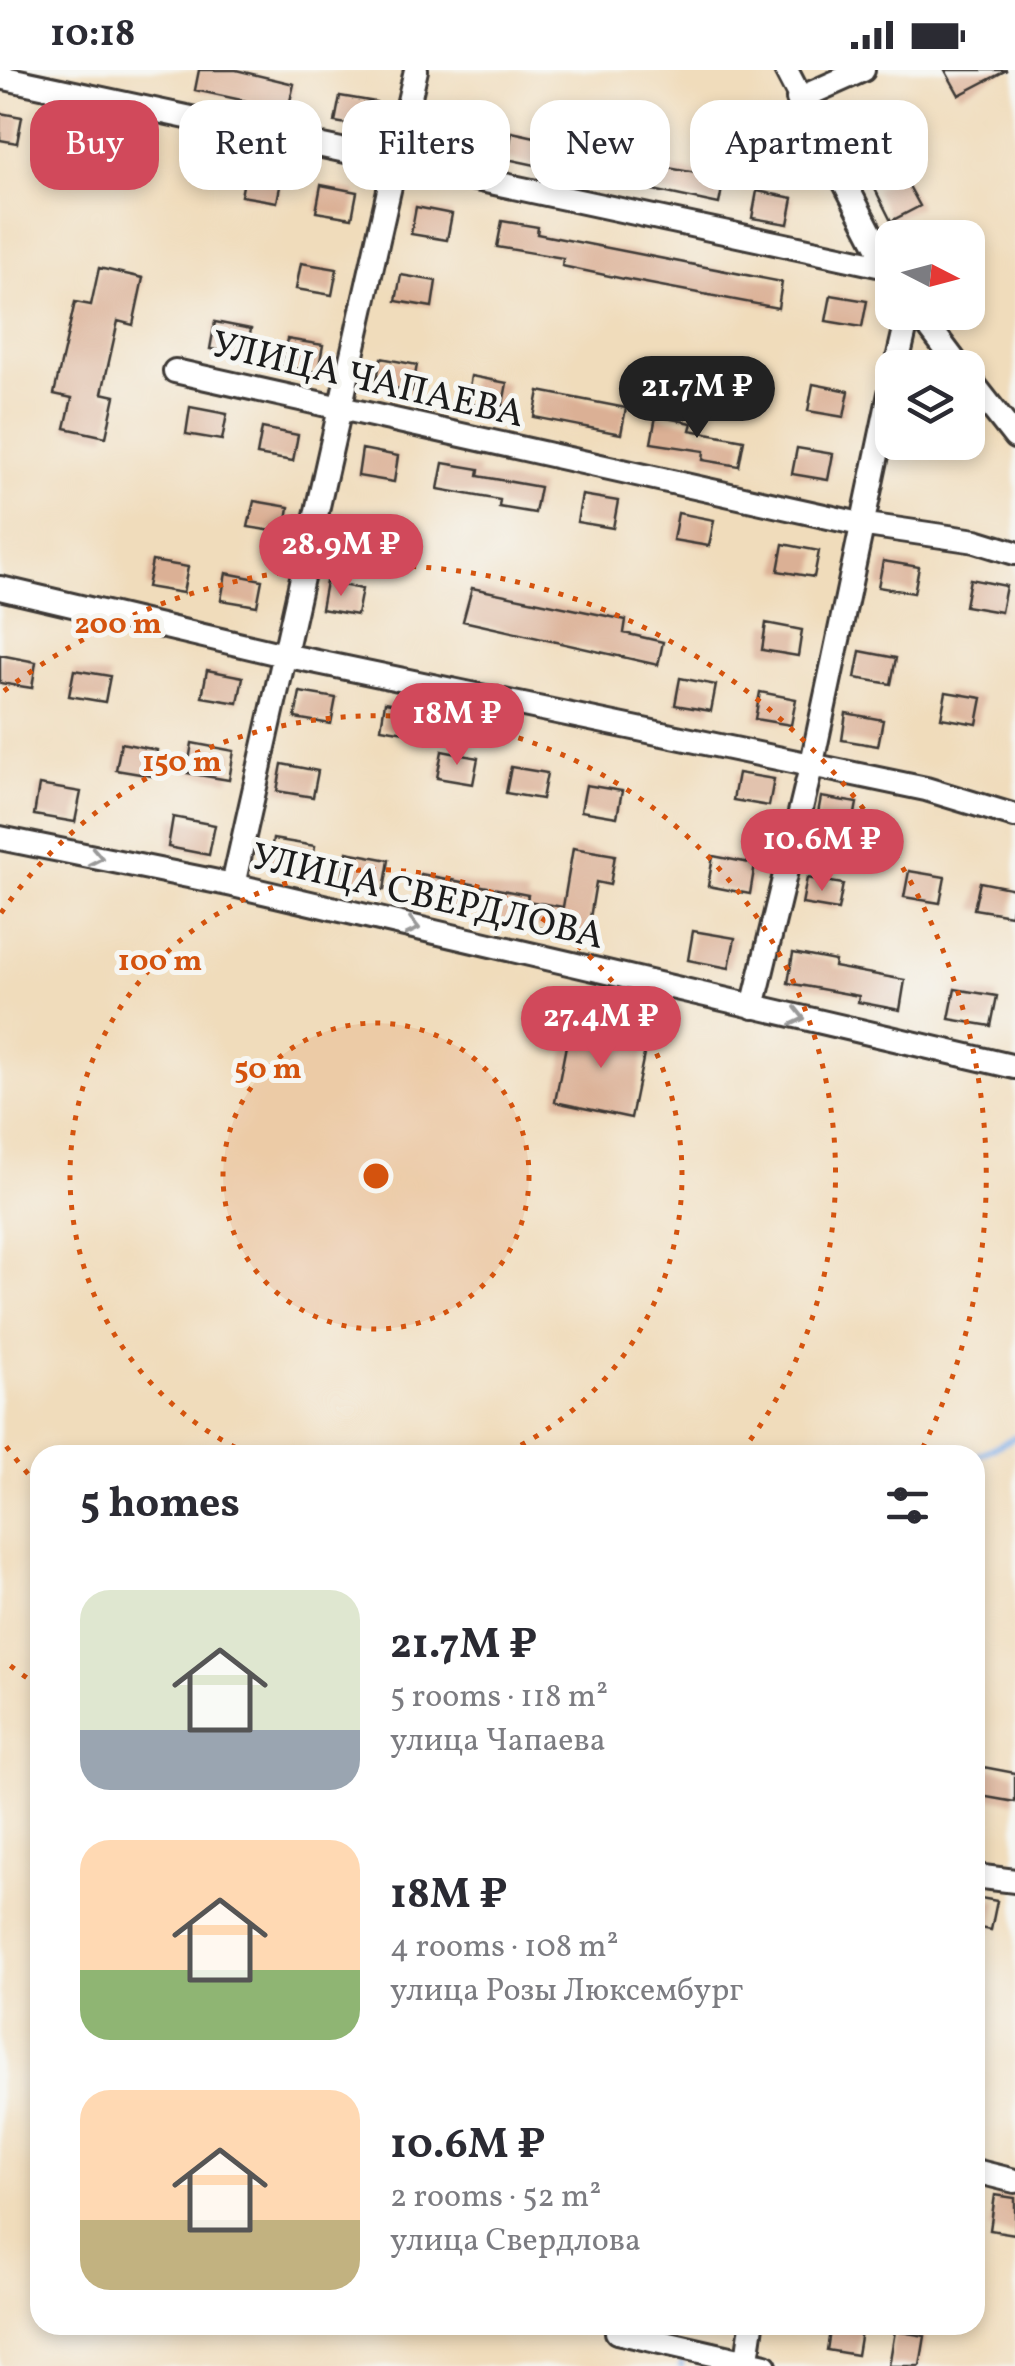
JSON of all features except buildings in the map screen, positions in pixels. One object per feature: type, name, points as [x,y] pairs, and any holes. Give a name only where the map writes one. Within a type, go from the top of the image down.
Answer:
[{"type":"street","points":[[409,100],[416,70]]},
{"type":"street","points":[[786,70],[875,243]]},
{"type":"street","points":[[798,99],[864,70]]},
{"type":"street","points":[[0,77],[342,153]]},
{"type":"street","points":[[510,189],[875,268]]},
{"type":"street","points":[[233,885],[388,190]]},
{"type":"street","name":"УЛИЦА ЧАПАЕВА","points":[[176,371],[860,524],[976,541],[1015,553]]},
{"type":"street","points":[[985,399],[1015,437]]},
{"type":"street","points":[[753,1007],[812,763],[875,458]]},
{"type":"street","points":[[0,588],[284,655],[812,763],[926,789],[1015,816]]},
{"type":"street","name":"УЛИЦА СВЕРДЛОВА","points":[[0,838],[233,885],[1015,1066]]},
{"type":"street","points":[[985,1878],[1015,1882]]},
{"type":"street","points":[[985,2174],[1015,2181]]},
{"type":"street","points":[[630,2335],[752,2364],[752,2335]]},
{"type":"waterway","points":[[985,1452],[1015,1437]]}]
